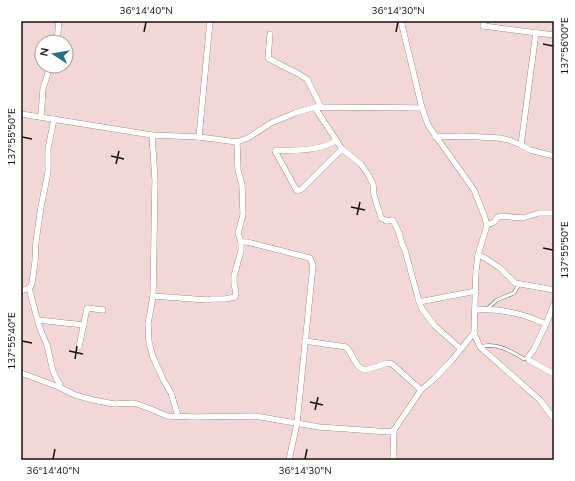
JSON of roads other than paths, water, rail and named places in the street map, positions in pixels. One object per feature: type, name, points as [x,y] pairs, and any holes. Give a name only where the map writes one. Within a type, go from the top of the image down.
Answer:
[{"type":"street","points":[[58,34],[59,21]]},
{"type":"street","points":[[199,138],[210,21]]},
{"type":"street","points":[[400,21],[422,108],[428,125],[474,190],[487,225],[478,255],[474,333],[480,347],[540,400],[553,416]]},
{"type":"street","points":[[484,21],[483,26],[554,35]]},
{"type":"street","points":[[521,145],[536,32]]},
{"type":"street","points":[[270,34],[268,58],[307,79],[318,107],[317,112],[342,149],[361,164],[369,176],[373,184],[374,195],[381,218],[387,221],[393,220],[405,250],[420,302],[427,316],[435,326],[461,349]]},
{"type":"street","points":[[41,118],[42,89],[47,74]]},
{"type":"street","points":[[21,114],[152,135],[237,142],[248,138],[271,123],[295,113],[318,107],[422,108]]},
{"type":"street","points":[[21,291],[29,288],[32,283],[36,241],[48,172],[48,148],[54,119]]},
{"type":"street","points":[[152,135],[155,180],[153,296],[148,324],[149,342],[153,357],[171,393],[178,416]]},
{"type":"street","points":[[436,136],[499,138],[509,140],[530,150],[554,156]]},
{"type":"street","points":[[336,141],[319,147],[291,151],[275,151],[297,191],[302,189],[342,149]]},
{"type":"street","points":[[153,296],[207,300],[235,297],[234,276],[241,251],[241,242],[238,233],[243,216],[242,185],[238,170],[237,142]]},
{"type":"street","points":[[487,225],[494,222],[501,216],[523,218],[539,213],[554,213]]},
{"type":"street","points":[[241,242],[247,242],[310,258],[313,265],[297,423],[289,460]]},
{"type":"street","points":[[478,255],[500,268],[515,283],[554,290]]},
{"type":"street","points":[[29,288],[54,374],[60,384],[60,387]]},
{"type":"street","points":[[420,302],[476,291]]},
{"type":"street","points":[[554,304],[533,351],[528,357],[529,360],[554,374]]},
{"type":"street","points":[[80,347],[87,308],[102,310]]},
{"type":"street","points":[[475,310],[487,309],[521,315],[546,324]]},
{"type":"street","points":[[38,320],[84,325]]},
{"type":"street","points":[[393,460],[394,430],[421,390],[434,379],[474,333]]},
{"type":"street","points":[[305,341],[346,347],[359,368],[362,370],[388,363],[392,364],[421,390]]},
{"type":"street","points":[[21,373],[60,387],[75,395],[114,404],[134,403],[167,416],[255,416],[319,427],[390,432],[394,430]]},
{"type":"lane","points":[[487,309],[497,300],[514,293],[519,284]]},
{"type":"lane","points":[[480,347],[486,345],[506,348],[524,359],[528,357]]}]
